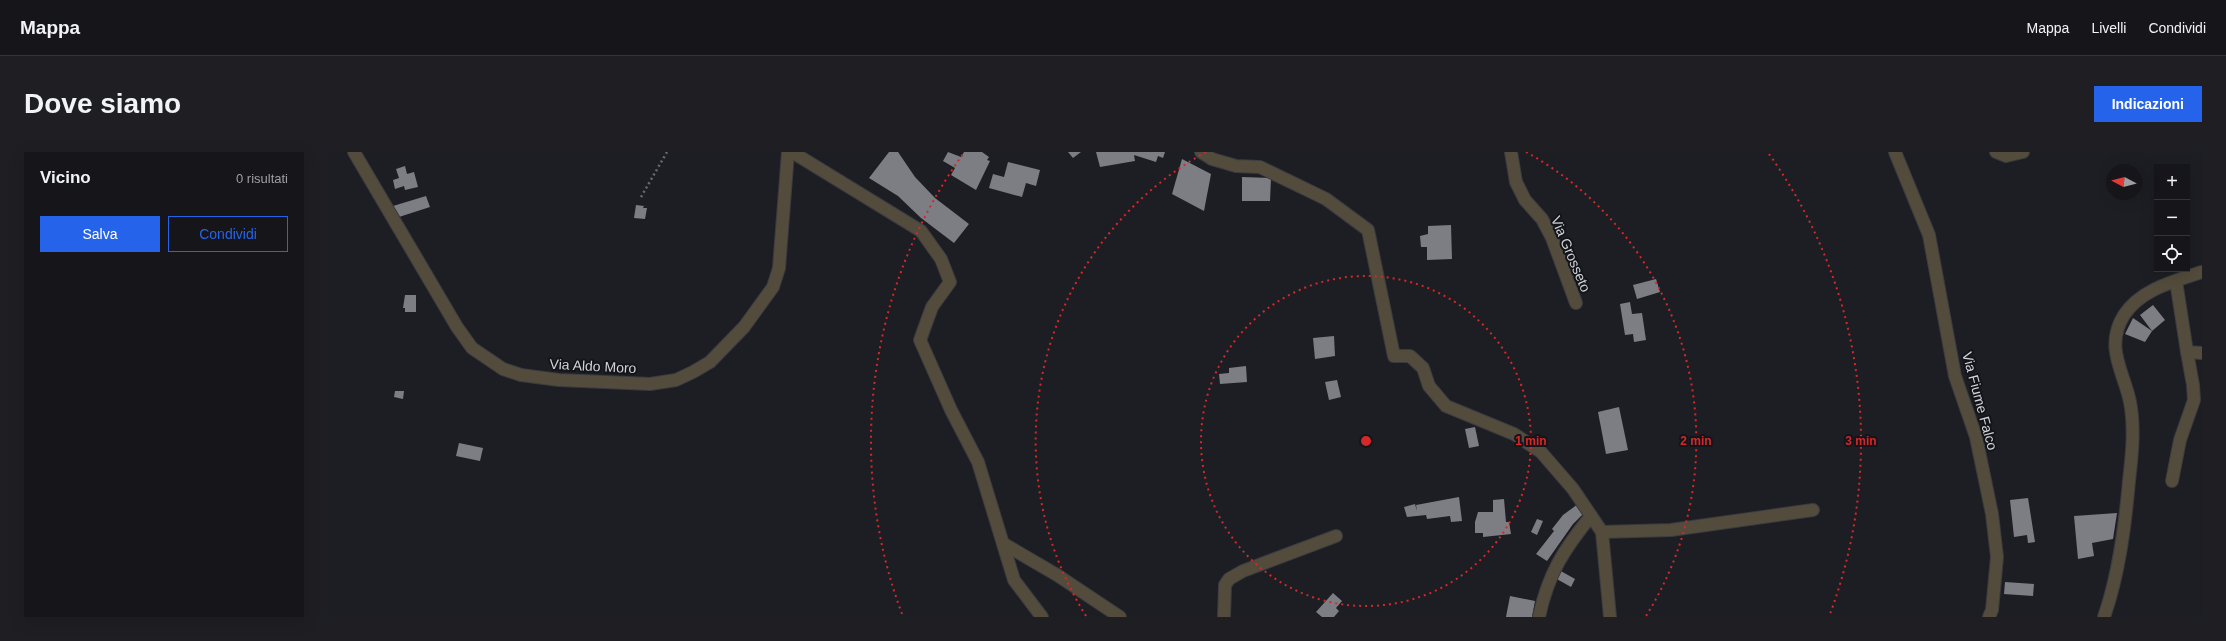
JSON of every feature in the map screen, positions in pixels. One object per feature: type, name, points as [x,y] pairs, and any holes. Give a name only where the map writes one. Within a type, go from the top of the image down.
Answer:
[{"type":"street","name":"Via Aldo Moro","points":[[354,152],[457,327],[472,348],[503,369],[521,375],[559,380],[650,384],[676,380],[710,362],[744,327],[773,287],[779,268],[788,152]]},
{"type":"street","points":[[792,152],[921,231],[941,259],[950,282],[932,307],[920,340],[950,410],[978,462],[1014,580],[1042,617]]},
{"type":"street","points":[[1201,152],[1212,159],[1236,166],[1260,168],[1326,199],[1368,230],[1394,356],[1410,356],[1423,368],[1429,386],[1446,406],[1514,434],[1541,452],[1573,488],[1602,532],[1610,617]]},
{"type":"street","name":"Via Grosseto","points":[[1511,152],[1516,182],[1525,200],[1542,219],[1552,238],[1576,303]]},
{"type":"street","name":"Via Fiume Falco","points":[[1895,152],[1929,235],[1955,376],[1976,437],[1992,514],[1997,557],[1992,610],[1989,617]]},
{"type":"street","points":[[1996,152],[2006,156],[2023,152]]},
{"type":"street","points":[[2104,617],[2113,592],[2126,513],[2133,441],[2130,402],[2115,353],[2116,335],[2124,315],[2139,300],[2160,286],[2202,272]]},
{"type":"street","points":[[2172,481],[2180,440],[2194,400],[2176,281]]},
{"type":"street","points":[[2187,352],[2202,353]]},
{"type":"street","points":[[1602,532],[1670,530],[1813,510]]},
{"type":"street","points":[[1539,617],[1554,570],[1567,546],[1591,516]]},
{"type":"street","points":[[1224,617],[1225,585],[1229,579],[1243,572],[1336,536]]},
{"type":"street","points":[[1004,544],[1057,575],[1120,617]]},
{"type":"path","points":[[641,197],[667,152]]},
{"type":"building","points":[[889,152],[898,152],[915,177],[935,198],[969,224],[954,243],[921,218],[898,196],[869,178]]},
{"type":"building","points":[[948,152],[961,157],[964,152],[982,152],[989,157],[987,160],[990,161],[976,190],[951,175],[955,168],[943,161]]},
{"type":"building","points":[[1068,152],[1081,152],[1073,158]]},
{"type":"building","points":[[1096,152],[1165,152],[1163,158],[1158,156],[1156,162],[1134,155],[1135,161],[1100,167]]},
{"type":"building","points":[[1182,159],[1211,174],[1204,211],[1172,194]]},
{"type":"building","points":[[1008,162],[1040,170],[1036,186],[1026,183],[1022,197],[989,188],[993,174],[1004,177]]},
{"type":"building","points":[[405,166],[407,174],[414,172],[418,187],[405,190],[404,186],[395,189],[393,180],[399,178],[396,169]]},
{"type":"building","points":[[1242,177],[1271,178],[1270,201],[1242,201]]},
{"type":"building","points":[[426,196],[430,207],[399,217],[393,206]]},
{"type":"building","points":[[636,205],[647,208],[645,219],[634,218]]},
{"type":"building","points":[[1451,225],[1452,259],[1427,260],[1427,247],[1421,247],[1420,236],[1428,234],[1428,226]]},
{"type":"building","points":[[1656,279],[1660,292],[1637,299],[1633,285]]},
{"type":"building","points":[[405,295],[416,295],[416,312],[405,312],[405,308],[403,308]]},
{"type":"building","points":[[1630,302],[1632,314],[1642,313],[1646,340],[1634,342],[1633,334],[1625,335],[1620,304]]},
{"type":"building","points":[[2153,305],[2165,320],[2152,331],[2140,315]]},
{"type":"building","points":[[2133,318],[2152,331],[2145,342],[2125,334]]},
{"type":"building","points":[[1334,336],[1335,356],[1315,359],[1313,338]]},
{"type":"building","points":[[1246,366],[1247,382],[1220,384],[1219,374],[1229,373],[1229,368]]},
{"type":"building","points":[[1337,380],[1341,397],[1329,400],[1325,382]]},
{"type":"building","points":[[395,391],[404,391],[403,399],[394,397]]},
{"type":"building","points":[[1619,407],[1628,450],[1606,454],[1598,412]]},
{"type":"building","points":[[1475,427],[1479,446],[1469,448],[1465,429]]},
{"type":"building","points":[[459,443],[483,448],[480,461],[456,456]]},
{"type":"building","points":[[1459,497],[1462,521],[1451,522],[1450,516],[1427,519],[1426,515],[1407,517],[1404,507],[1415,504],[1417,511],[1416,505]]},
{"type":"building","points":[[2028,498],[2035,542],[2028,543],[2027,535],[2014,537],[2010,500]]},
{"type":"building","points":[[1504,499],[1506,522],[1509,522],[1511,534],[1483,537],[1483,533],[1475,533],[1475,522],[1478,512],[1493,512],[1493,500]]},
{"type":"building","points":[[1578,504],[1584,513],[1573,524],[1547,561],[1536,554],[1554,531],[1552,529],[1563,515]]},
{"type":"building","points":[[2117,513],[2113,539],[2092,543],[2094,556],[2078,559],[2074,516]]},
{"type":"building","points":[[1537,519],[1543,521],[1537,535],[1531,532]]},
{"type":"building","points":[[1559,570],[1575,579],[1571,587],[1555,578]]},
{"type":"building","points":[[2005,582],[2034,584],[2033,596],[2004,594]]},
{"type":"building","points":[[1333,593],[1342,601],[1336,608],[1339,611],[1334,617],[1322,617],[1316,612]]},
{"type":"building","points":[[1510,596],[1535,601],[1532,617],[1506,617]]}]
